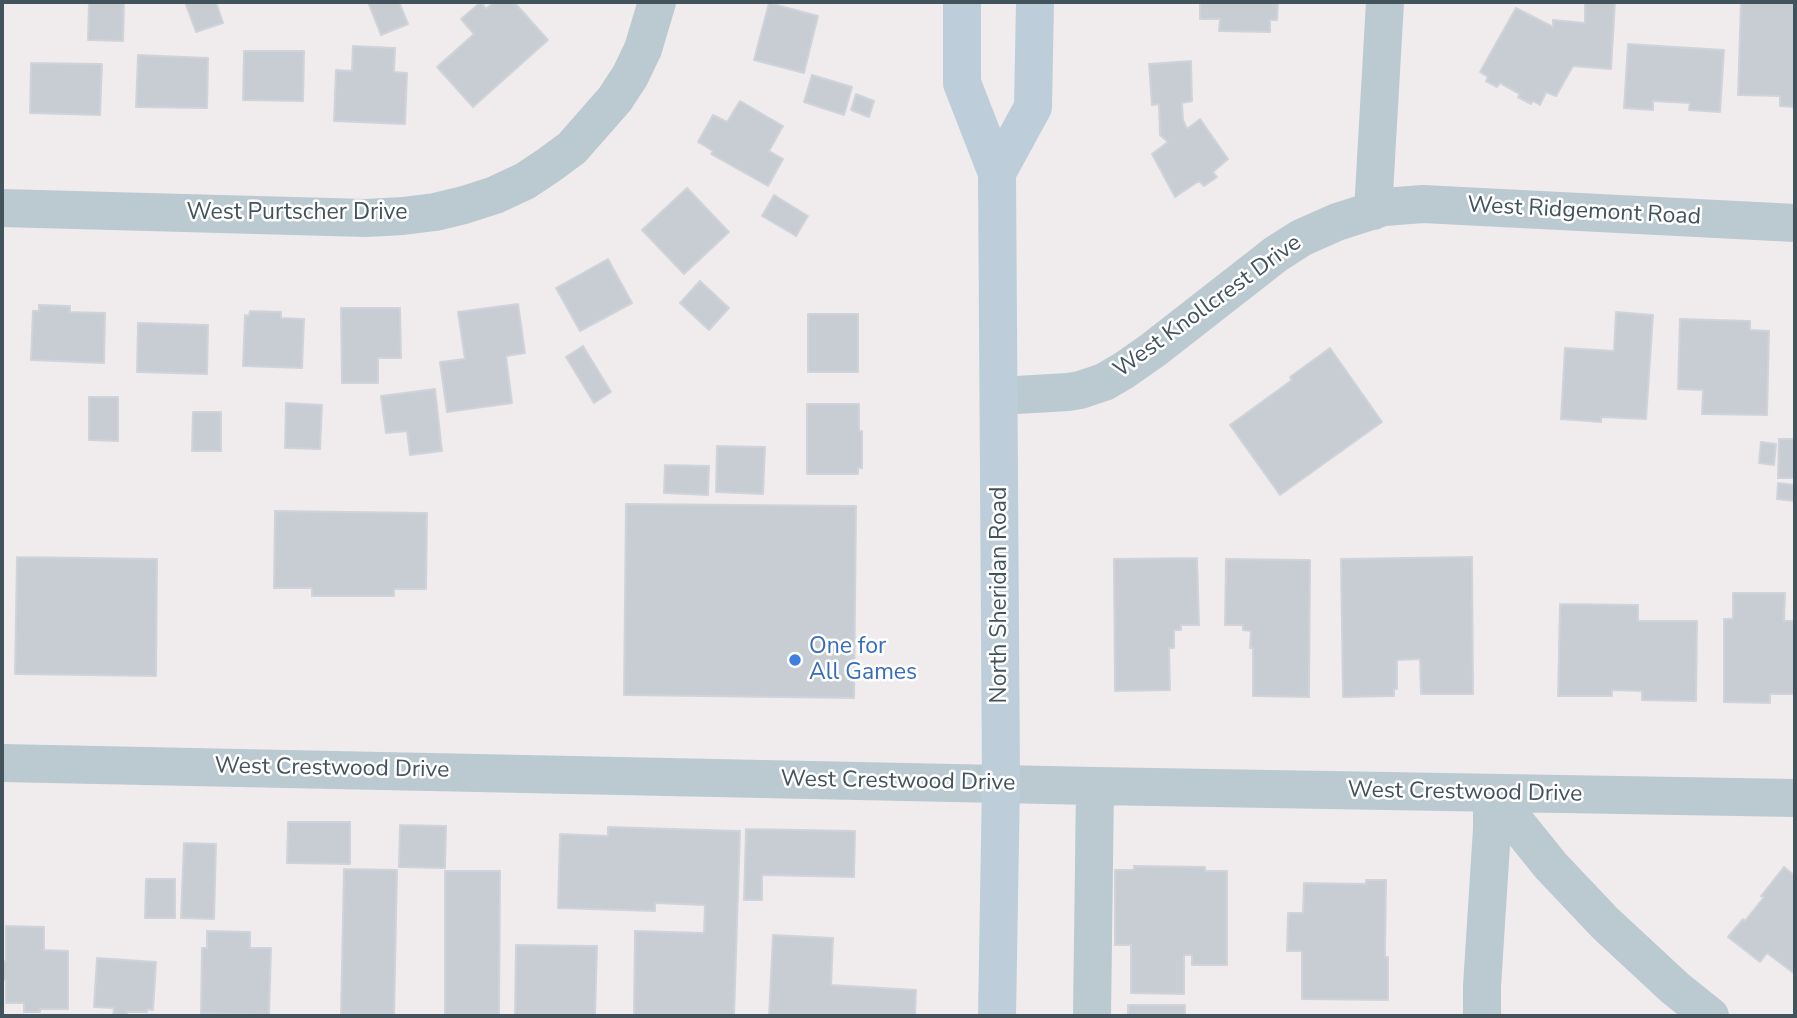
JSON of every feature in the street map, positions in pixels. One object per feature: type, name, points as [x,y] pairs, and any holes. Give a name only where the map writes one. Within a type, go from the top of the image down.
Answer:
[{"type":"main road","name":"North Sheridan Road","points":[[962,2],[962,83],[997,173],[1001,783],[997,1016]]},
{"type":"main road","name":"North Sheridan Road","points":[[997,173],[1033,107],[1035,2]]},
{"type":"street","name":"West Purtscher Drive","points":[[2,208],[366,218],[424,214],[464,205],[495,195],[524,181],[572,148],[615,99],[631,76],[643,49],[657,2]]},
{"type":"street","points":[[1373,211],[1385,2]]},
{"type":"street","name":"West Ridgemont Road","points":[[1373,211],[1402,204],[1423,204],[1795,223]]},
{"type":"street","name":"West Knollcrest Drive","points":[[999,397],[1068,392],[1104,382],[1153,350],[1276,254],[1337,222],[1373,211]]},
{"type":"street","name":"West Crestwood Drive","points":[[2,763],[1795,798]]},
{"type":"street","points":[[1092,1016],[1095,786]]},
{"type":"street","points":[[1482,1016],[1492,793]]},
{"type":"street","points":[[1492,793],[1551,866],[1605,923],[1667,982],[1710,1016]]},
{"type":"building","points":[[89,2],[124,2],[123,41],[88,40]]},
{"type":"building","points":[[185,2],[216,2],[223,23],[196,32]]},
{"type":"building","points":[[368,2],[399,2],[408,24],[381,35]]},
{"type":"building","points":[[481,2],[486,9],[494,2],[514,2],[548,40],[473,107],[437,67],[474,34],[461,19]]},
{"type":"building","points":[[1200,2],[1278,2],[1277,20],[1270,20],[1270,32],[1219,31],[1220,19],[1200,19]]},
{"type":"building","points":[[1585,2],[1615,2],[1611,69],[1573,66],[1556,96],[1546,92],[1540,105],[1533,101],[1531,104],[1518,97],[1520,94],[1500,83],[1497,87],[1486,81],[1488,77],[1480,72],[1516,8],[1553,27],[1553,20],[1585,23]]},
{"type":"building","points":[[1741,2],[1795,2],[1795,107],[1780,106],[1780,96],[1738,95]]},
{"type":"building","points":[[769,3],[818,16],[804,73],[754,60]]},
{"type":"building","points":[[1628,44],[1724,50],[1720,112],[1689,110],[1690,103],[1653,101],[1653,110],[1624,108]]},
{"type":"building","points":[[353,46],[395,48],[394,72],[407,73],[405,124],[334,121],[336,70],[352,71]]},
{"type":"building","points":[[244,51],[304,51],[303,101],[243,100]]},
{"type":"building","points":[[138,55],[208,58],[207,108],[136,107]]},
{"type":"building","points":[[1191,61],[1192,101],[1182,103],[1183,120],[1187,129],[1200,119],[1228,159],[1213,172],[1217,177],[1204,186],[1199,181],[1175,197],[1152,154],[1168,142],[1160,135],[1159,104],[1152,105],[1149,64]]},
{"type":"building","points":[[31,63],[102,64],[100,115],[30,113]]},
{"type":"building","points":[[812,75],[852,87],[844,115],[804,102]]},
{"type":"building","points":[[856,94],[874,101],[869,117],[851,110]]},
{"type":"building","points":[[740,101],[783,126],[769,151],[783,159],[768,186],[711,154],[713,151],[698,142],[713,115],[727,122]]},
{"type":"building","points":[[687,188],[729,232],[684,274],[642,230]]},
{"type":"building","points":[[774,195],[808,216],[796,236],[762,216]]},
{"type":"building","points":[[608,259],[632,303],[580,331],[556,288]]},
{"type":"building","points":[[700,281],[729,308],[709,330],[680,303]]},
{"type":"building","points":[[518,304],[525,353],[506,356],[512,403],[447,412],[440,362],[465,359],[458,312]]},
{"type":"building","points":[[39,305],[70,306],[70,312],[105,313],[104,363],[31,360],[33,311],[39,311]]},
{"type":"building","points":[[341,308],[400,308],[401,358],[378,358],[378,383],[342,383]]},
{"type":"building","points":[[250,311],[281,312],[281,318],[304,319],[302,368],[243,366],[245,315],[249,316]]},
{"type":"building","points":[[1616,312],[1653,315],[1646,419],[1601,417],[1601,422],[1561,419],[1565,348],[1614,351]]},
{"type":"building","points":[[808,314],[858,314],[858,372],[808,372]]},
{"type":"building","points":[[1680,319],[1750,321],[1750,330],[1769,331],[1767,415],[1702,414],[1703,390],[1678,389]]},
{"type":"building","points":[[138,323],[208,325],[207,374],[137,372]]},
{"type":"building","points":[[583,346],[611,392],[594,403],[566,357]]},
{"type":"building","points":[[1330,348],[1382,422],[1280,495],[1230,425],[1292,380],[1290,377]]},
{"type":"building","points":[[435,389],[442,451],[410,455],[407,431],[386,433],[381,396]]},
{"type":"building","points":[[89,397],[118,397],[118,441],[89,440]]},
{"type":"building","points":[[286,403],[322,405],[320,449],[285,448]]},
{"type":"building","points":[[807,404],[859,404],[862,468],[858,468],[858,474],[807,474]]},
{"type":"building","points":[[193,412],[221,412],[221,451],[192,451]]},
{"type":"building","points":[[1779,439],[1795,439],[1795,478],[1778,478]]},
{"type":"building","points":[[1761,442],[1776,444],[1774,465],[1759,463]]},
{"type":"building","points":[[717,446],[765,447],[763,494],[716,492]]},
{"type":"building","points":[[665,465],[709,466],[708,495],[664,493]]},
{"type":"building","points":[[1778,483],[1795,485],[1795,501],[1777,499]]},
{"type":"building","points":[[626,504],[856,506],[854,698],[624,695]]},
{"type":"building","points":[[275,511],[427,513],[426,589],[394,589],[394,596],[312,596],[312,588],[274,588]]},
{"type":"building","points":[[17,557],[157,559],[156,676],[15,674]]},
{"type":"building","points":[[1472,557],[1473,694],[1421,694],[1420,659],[1397,660],[1397,689],[1394,689],[1394,696],[1343,697],[1341,559]]},
{"type":"building","points":[[1197,558],[1199,625],[1181,625],[1181,630],[1174,630],[1174,648],[1169,648],[1170,690],[1115,691],[1114,559]]},
{"type":"building","points":[[1226,559],[1310,560],[1309,697],[1253,696],[1251,631],[1243,630],[1243,625],[1225,625]]},
{"type":"building","points":[[1733,593],[1785,593],[1784,621],[1795,621],[1795,694],[1770,694],[1770,703],[1724,702],[1724,619],[1733,619]]},
{"type":"building","points":[[1560,604],[1638,605],[1638,621],[1697,621],[1696,701],[1642,700],[1642,691],[1612,690],[1612,696],[1558,696]]},
{"type":"building","points":[[288,822],[350,822],[350,864],[287,863]]},
{"type":"building","points":[[400,825],[446,826],[445,868],[399,867]]},
{"type":"building","points":[[608,827],[740,831],[734,1016],[634,1016],[635,931],[704,933],[705,905],[655,903],[655,911],[558,908],[560,834],[608,836]]},
{"type":"building","points":[[746,829],[855,831],[854,877],[762,875],[762,900],[744,900]]},
{"type":"building","points":[[184,843],[216,844],[214,919],[181,918]]},
{"type":"building","points":[[1134,866],[1205,867],[1205,871],[1227,871],[1227,965],[1192,965],[1192,955],[1184,955],[1184,994],[1131,993],[1131,945],[1115,945],[1115,870],[1134,870]]},
{"type":"building","points":[[1784,867],[1795,876],[1795,974],[1767,953],[1760,962],[1728,937],[1743,919],[1745,921]]},
{"type":"building","points":[[344,869],[397,870],[394,1016],[341,1016]]},
{"type":"building","points":[[445,871],[500,871],[499,1016],[445,1016]]},
{"type":"building","points":[[146,879],[175,879],[175,918],[145,918]]},
{"type":"building","points":[[1366,880],[1386,880],[1385,957],[1388,957],[1388,1000],[1302,999],[1302,951],[1287,951],[1288,913],[1303,913],[1304,883],[1366,884]]},
{"type":"building","points":[[6,926],[44,927],[44,950],[68,951],[68,1009],[24,1012],[24,1003],[6,1003],[6,980],[2,980],[2,961],[6,961]]},
{"type":"building","points":[[207,931],[250,932],[250,948],[271,948],[269,1015],[201,1013],[202,948],[207,948]]},
{"type":"building","points":[[773,935],[833,938],[831,985],[916,990],[915,1016],[769,1016]]},
{"type":"building","points":[[516,945],[597,946],[595,1016],[515,1016]]},
{"type":"building","points":[[97,958],[156,962],[153,1010],[113,1016],[114,1008],[94,1007]]},
{"type":"building","points":[[1128,1005],[1185,1005],[1185,1016],[1128,1016]]},
{"type":"place","name":"One for All Games","points":[[795,660]]}]
